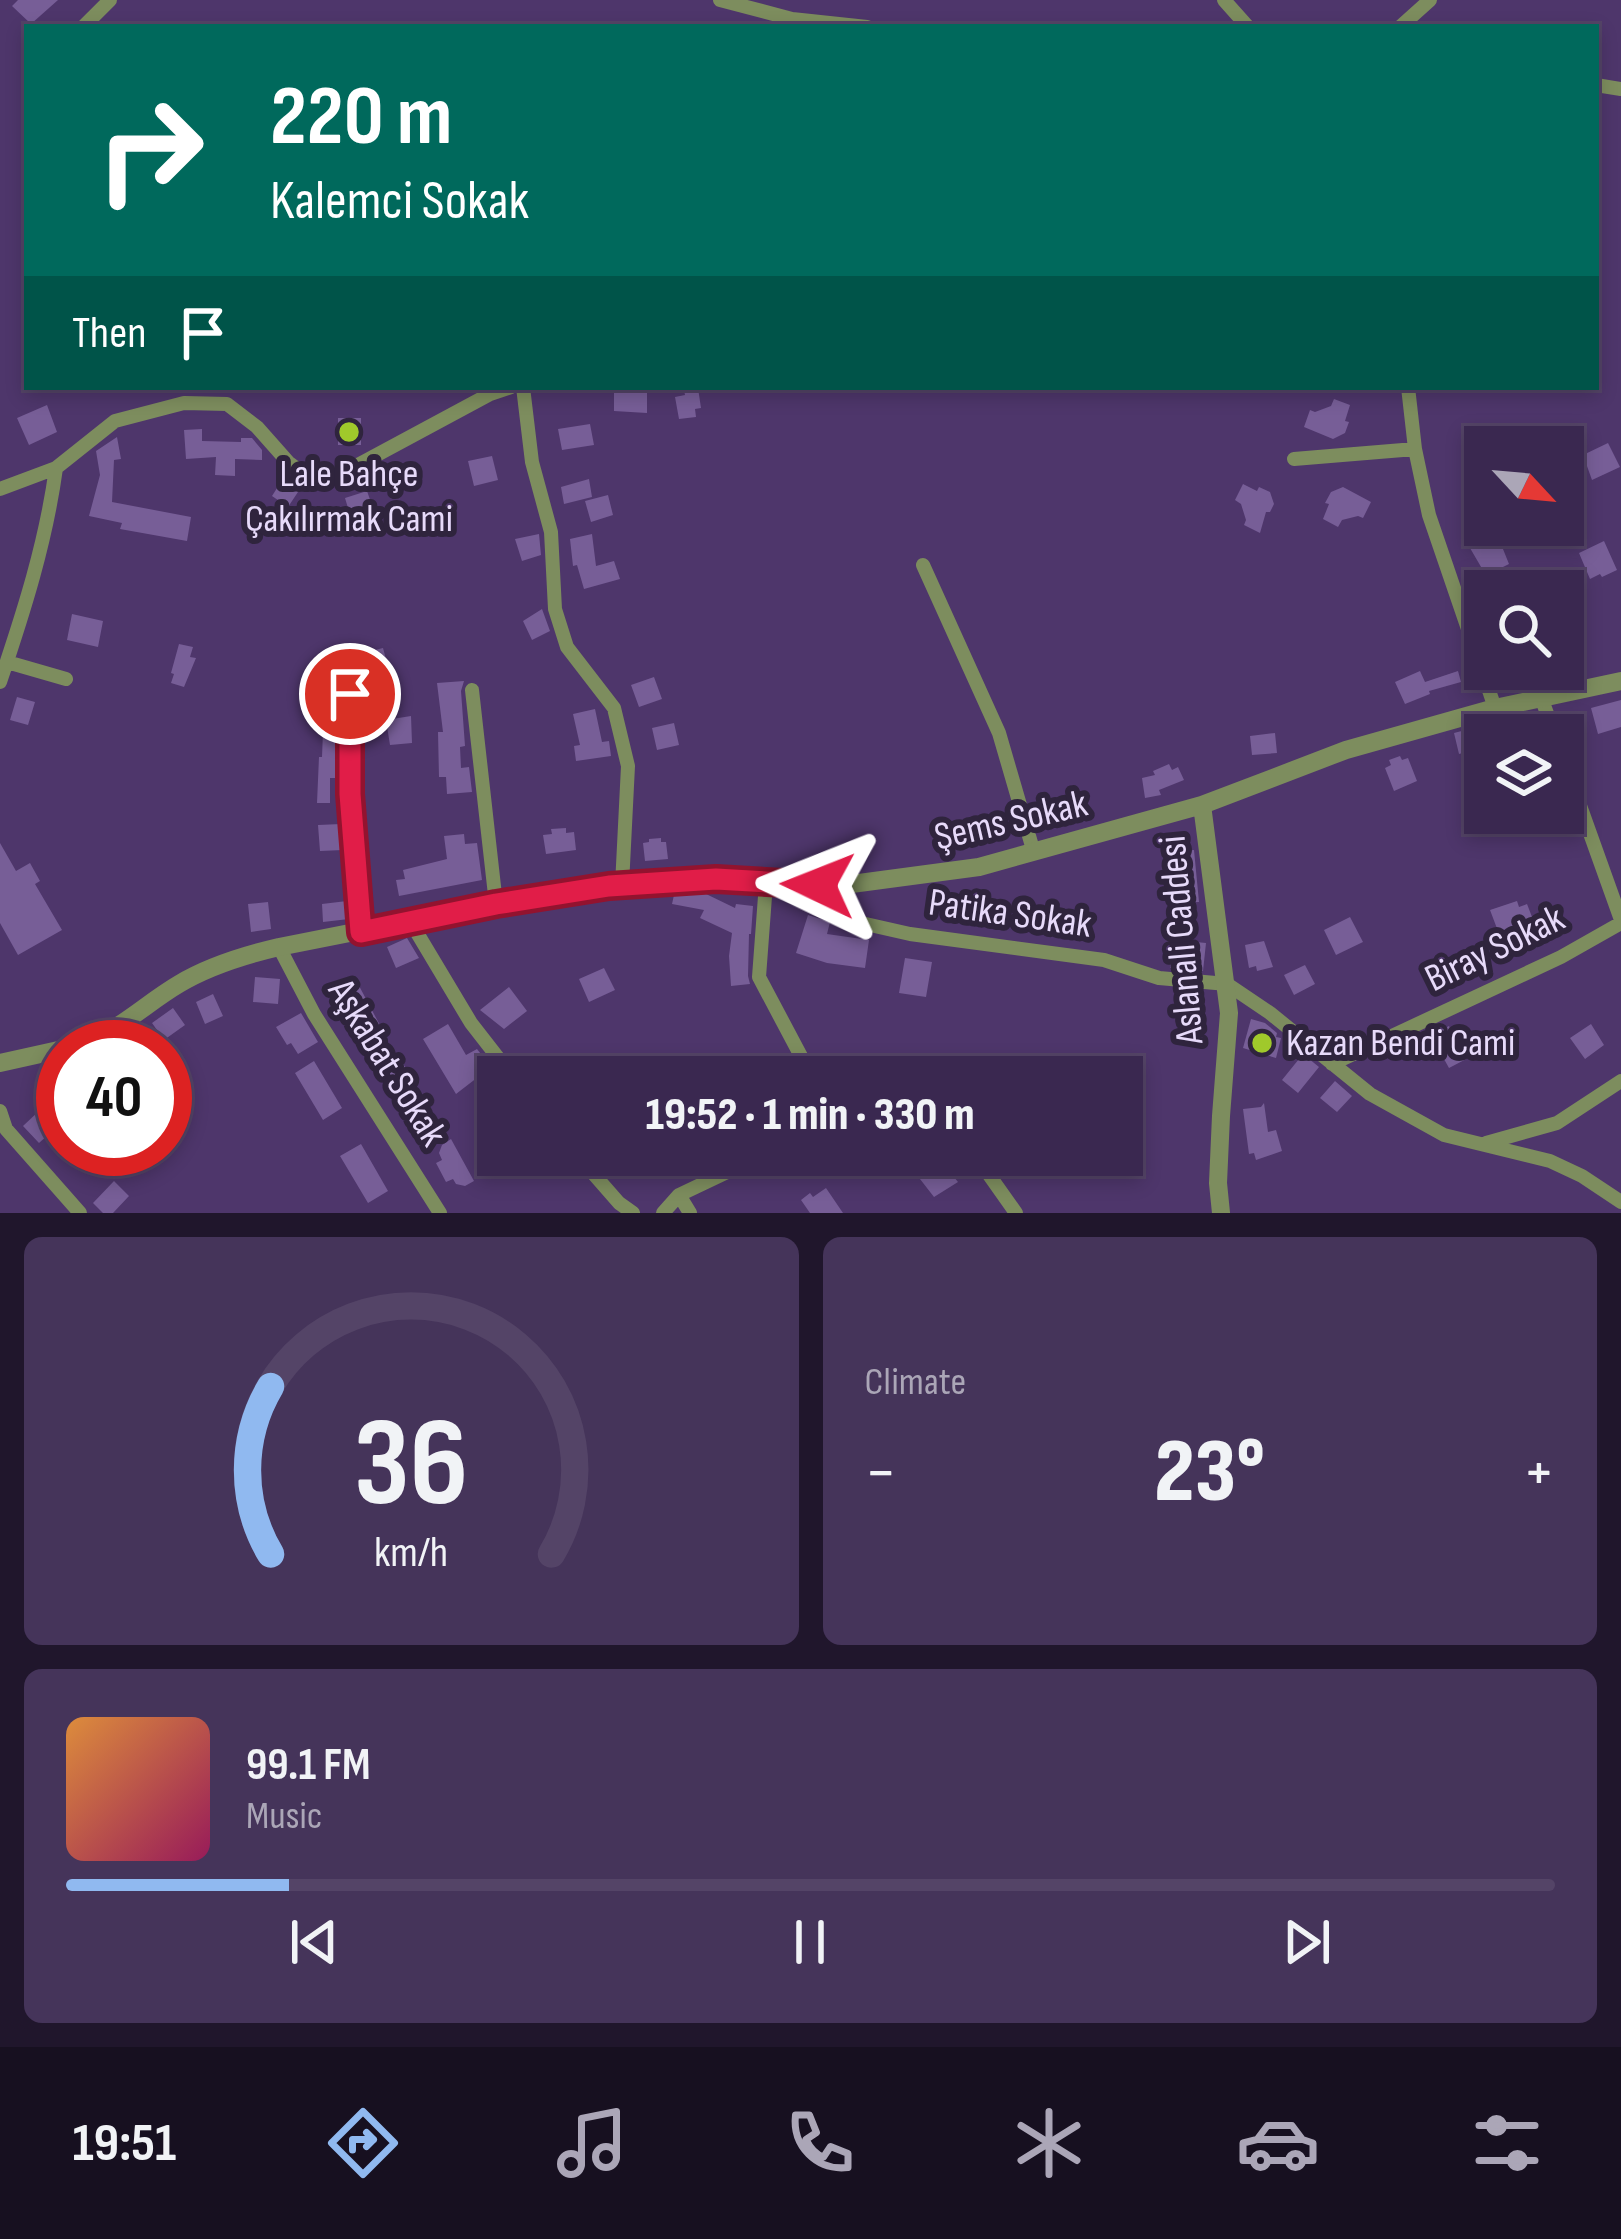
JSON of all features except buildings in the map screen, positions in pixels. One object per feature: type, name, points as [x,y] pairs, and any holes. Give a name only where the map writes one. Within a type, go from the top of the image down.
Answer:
[{"type":"street","points":[[86,24],[110,0]]},
{"type":"street","points":[[720,0],[792,19],[839,24]]},
{"type":"street","points":[[1224,0],[1245,24]]},
{"type":"street","points":[[1403,24],[1430,0]]},
{"type":"street","points":[[0,489],[56,468],[116,421],[184,403],[227,404],[312,479],[345,472],[502,390]]},
{"type":"street","points":[[523,390],[532,462],[550,532],[555,609],[567,647],[614,708],[628,766],[622,885]]},
{"type":"street","points":[[1408,390],[1429,515],[1495,708]]},
{"type":"street","points":[[1294,459],[1415,449]]},
{"type":"street","points":[[0,682],[32,589],[56,468]]},
{"type":"street","points":[[923,565],[999,733],[1034,853]]},
{"type":"street","points":[[7,662],[66,680]]},
{"type":"street","name":"Şems Sokak","points":[[125,1020],[182,982],[245,955],[496,904],[622,885],[716,879],[844,885],[934,874],[1034,853],[1202,805],[1346,750],[1495,708],[1621,681]]},
{"type":"street","points":[[472,690],[496,904]]},
{"type":"street","points":[[350,694],[350,794],[361,932]]},
{"type":"street","points":[[1542,700],[1547,714]]},
{"type":"street","name":"Aslanali Caddesi","points":[[1202,805],[1227,984],[1220,1213]]},
{"type":"street","name":"Biray Sokak","points":[[1332,1064],[1561,957],[1621,921],[1584,817]]},
{"type":"street","points":[[766,884],[759,977],[801,1056]]},
{"type":"street","name":"Patika Sokak","points":[[792,884],[848,920],[910,934],[1104,960],[1159,978],[1227,984]]},
{"type":"street","points":[[410,921],[471,1023],[497,1056]]},
{"type":"street","name":"Aşkabat Sokak","points":[[279,947],[314,1014],[440,1213]]},
{"type":"street","points":[[1227,984],[1370,1094],[1444,1135],[1550,1161],[1621,1202]]},
{"type":"street","name":"Şems Sokak","points":[[0,1063],[36,1055]]},
{"type":"street","points":[[1482,1144],[1557,1123],[1621,1081]]},
{"type":"street","points":[[0,1111],[6,1129],[80,1213]]},
{"type":"street","points":[[595,1176],[633,1213]]},
{"type":"street","points":[[663,1213],[679,1195],[719,1176]]},
{"type":"street","points":[[990,1176],[1016,1213]]},
{"type":"street","points":[[679,1195],[690,1213]]},
{"type":"place","name":"Lale Bahçe Çakılırmak Cami","points":[[349,432]]},
{"type":"place","name":"Kazan Bendi Cami","points":[[1262,1043]]},
{"type":"route","points":[[350,694],[350,794],[361,932],[609,886],[716,879],[818,885]]}]
